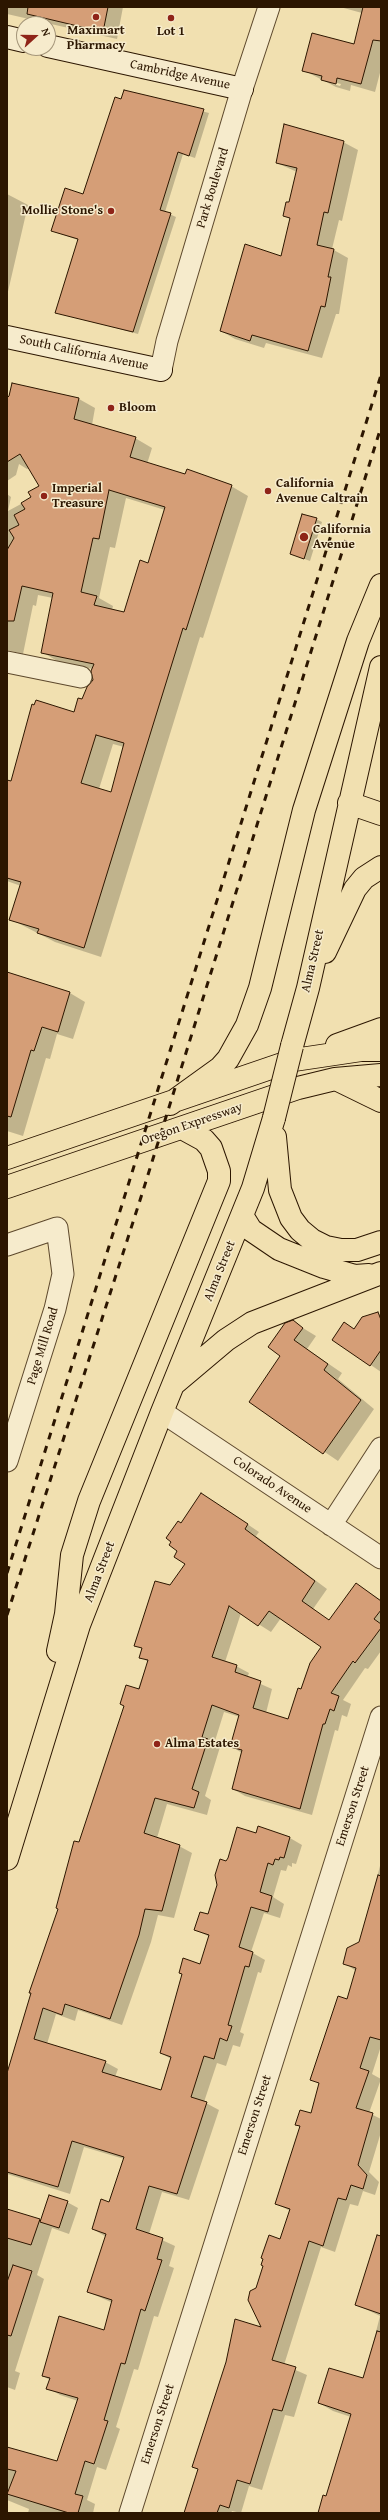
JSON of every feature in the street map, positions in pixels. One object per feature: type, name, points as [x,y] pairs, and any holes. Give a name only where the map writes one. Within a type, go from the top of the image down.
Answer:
[{"type":"main road","points":[[170,1104],[220,1068],[228,1059],[247,1025],[260,988],[304,810],[358,641],[381,585]]},
{"type":"main road","name":"Alma Street","points":[[7,1859],[79,1625],[162,1412],[243,1216],[259,1172],[293,1053],[381,667]]},
{"type":"main road","points":[[349,804],[381,814]]},
{"type":"main road","points":[[308,988],[355,889],[364,878],[381,866]]},
{"type":"main road","points":[[293,1053],[381,1029]]},
{"type":"main road","name":"Oregon Expressway","points":[[7,1158],[170,1104],[293,1053],[381,1050]]},
{"type":"main road","name":"Oregon Expressway","points":[[7,1187],[298,1088],[335,1078],[381,1075]]},
{"type":"main road","points":[[335,1078],[381,1100]]},
{"type":"main road","points":[[274,1118],[280,1190],[291,1218],[300,1230],[312,1240],[326,1247],[341,1250],[356,1250],[381,1242]]},
{"type":"main road","points":[[27,1795],[66,1614],[72,1555],[81,1526],[99,1475],[219,1181],[219,1171],[211,1148],[204,1140],[182,1128]]},
{"type":"main road","points":[[243,1216],[251,1230],[279,1249],[296,1256],[355,1276],[381,1272]]},
{"type":"main road","points":[[173,1385],[226,1340],[252,1322],[381,1272]]},
{"type":"street","name":"Park Boulevard","points":[[161,370],[167,341],[242,89],[269,7]]},
{"type":"street","name":"Cambridge Avenue","points":[[56,48],[242,89]]},
{"type":"street","name":"South California Avenue","points":[[7,337],[161,370]]},
{"type":"street","points":[[7,662],[81,677]]},
{"type":"street","name":"Page Mill Road","points":[[7,1245],[57,1228],[63,1274],[60,1291],[7,1461]]},
{"type":"street","name":"Colorado Avenue","points":[[162,1412],[381,1558]]},
{"type":"street","points":[[331,1525],[381,1448]]},
{"type":"street","name":"Emerson Street","points":[[130,2513],[381,1717]]},
{"type":"building","points":[[28,7],[108,7],[103,32],[56,21],[56,16],[35,16],[27,14]]},
{"type":"building","points":[[363,7],[381,7],[381,41],[373,40],[361,84],[337,78],[336,84],[321,80],[322,76],[302,71],[312,33],[354,44]]},
{"type":"building","name":"Mollie Stone's","points":[[124,90],[204,109],[189,156],[178,152],[160,210],[171,213],[133,332],[55,313],[78,239],[51,231],[65,188],[83,194],[115,97],[121,99]]},
{"type":"building","points":[[284,124],[344,141],[328,213],[324,212],[317,245],[334,249],[328,277],[331,277],[325,307],[321,306],[308,351],[252,335],[250,341],[220,331],[245,244],[281,256],[290,218],[283,216],[286,202],[289,202],[297,168],[276,163]]},
{"type":"building","points":[[12,383],[79,398],[74,419],[136,437],[130,457],[185,474],[187,469],[232,485],[186,630],[183,628],[84,948],[37,933],[39,929],[9,920],[21,882],[7,878],[7,780],[11,781],[32,704],[34,705],[36,700],[74,712],[78,698],[82,699],[87,687],[93,680],[91,671],[94,664],[41,653],[53,593],[22,586],[14,621],[7,621],[7,550],[14,538],[9,530],[19,525],[14,515],[25,509],[21,503],[31,497],[28,492],[39,486],[20,454],[7,462],[7,398],[9,396]],"holes":[[[109,490],[165,507],[148,563],[140,560],[124,612],[94,605],[97,596],[81,592],[93,538],[99,539]],[[96,735],[124,743],[111,792],[81,783]]]},
{"type":"building","points":[[302,514],[317,518],[304,559],[290,554]]},
{"type":"building","points":[[7,972],[70,992],[58,1032],[42,1027],[34,1051],[31,1050],[11,1117],[7,1116]]},
{"type":"building","points":[[378,1312],[381,1320],[381,1350],[370,1366],[332,1340],[344,1322],[354,1329],[362,1317]]},
{"type":"building","points":[[293,1320],[303,1328],[294,1340],[328,1364],[324,1370],[361,1400],[323,1454],[249,1402],[280,1356],[268,1347],[285,1323]]},
{"type":"building","points":[[201,1493],[248,1524],[245,1529],[315,1581],[302,1601],[329,1620],[356,1583],[381,1601],[381,1610],[374,1619],[381,1624],[381,1628],[355,1663],[353,1661],[331,1693],[339,1696],[334,1711],[330,1709],[325,1724],[323,1724],[300,1809],[232,1789],[242,1750],[230,1747],[239,1715],[212,1705],[202,1737],[208,1739],[192,1789],[199,1792],[194,1808],[155,1798],[144,1833],[180,1845],[162,1911],[145,1909],[139,1935],[110,2019],[65,2004],[62,2015],[43,2008],[34,2039],[106,2061],[102,2072],[161,2090],[171,2057],[160,2053],[182,1974],[179,1973],[183,1958],[200,1964],[209,1935],[194,1930],[200,1912],[208,1914],[217,1885],[215,1875],[220,1859],[226,1861],[228,1858],[237,1827],[256,1833],[258,1826],[290,1837],[284,1858],[280,1857],[279,1860],[275,1859],[273,1865],[268,1863],[260,1892],[272,1896],[268,1912],[251,1907],[239,1947],[253,1952],[249,1967],[245,1966],[228,2025],[232,2026],[227,2041],[220,2038],[214,2059],[204,2056],[191,2097],[207,2102],[177,2194],[149,2186],[136,2229],[163,2238],[157,2259],[162,2260],[145,2311],[141,2309],[125,2364],[121,2363],[104,2420],[108,2421],[94,2464],[85,2461],[75,2494],[83,2496],[78,2513],[69,2513],[7,2494],[16,2471],[7,2469],[7,2447],[57,2461],[78,2398],[46,2389],[50,2378],[42,2376],[59,2316],[104,2330],[112,2300],[87,2292],[106,2234],[92,2229],[101,2199],[109,2202],[124,2157],[72,2141],[58,2187],[7,2172],[7,2073],[31,1993],[29,1993],[58,1909],[56,1908],[74,1841],[79,1842],[124,1706],[120,1704],[126,1685],[139,1689],[148,1660],[139,1658],[142,1648],[134,1646],[155,1581],[170,1585],[185,1564],[174,1557],[177,1551],[169,1545],[171,1542],[166,1538],[178,1521],[181,1523]],"holes":[[[229,1606],[258,1626],[269,1611],[321,1647],[310,1663],[301,1689],[298,1688],[288,1719],[253,1708],[261,1681],[235,1672],[237,1665],[212,1657]]]},
{"type":"building","points":[[378,1875],[381,1876],[381,2040],[370,2037],[360,2068],[369,2071],[356,2108],[373,2113],[358,2165],[367,2175],[363,2189],[351,2185],[346,2200],[338,2198],[323,2246],[309,2241],[272,2360],[296,2367],[282,2411],[273,2409],[250,2484],[237,2480],[229,2508],[220,2505],[217,2513],[184,2513],[198,2469],[192,2467],[226,2362],[235,2319],[261,2327],[248,2300],[250,2291],[256,2288],[263,2266],[261,2265],[263,2259],[261,2258],[269,2235],[280,2239],[290,2209],[275,2204],[300,2126],[295,2125],[300,2110],[311,2113],[319,2083],[310,2080],[338,1996],[347,1999],[356,1968],[343,1964],[347,1948],[359,1942]]},
{"type":"building","points":[[49,2195],[68,2201],[59,2228],[40,2222]]},
{"type":"building","points":[[7,2209],[40,2219],[31,2245],[7,2238]]},
{"type":"building","points":[[377,2235],[381,2236],[381,2314],[355,2305]]},
{"type":"building","points":[[13,2265],[32,2271],[11,2336],[7,2335],[7,2282]]},
{"type":"building","points":[[377,2331],[381,2332],[381,2513],[318,2513],[323,2495],[326,2496],[351,2414],[318,2403],[329,2368],[363,2378]]},
{"type":"railway","points":[[7,1573],[381,375]]},
{"type":"railway","points":[[7,1615],[142,1194],[381,427]]},
{"type":"place","name":"Maximart Pharmacy","points":[[96,17]]},
{"type":"place","name":"Lot 1","points":[[171,18]]},
{"type":"place","name":"Mollie Stone's","points":[[111,211]]},
{"type":"place","name":"Bloom","points":[[111,408]]},
{"type":"place","name":"California Avenue Caltrain","points":[[268,491]]},
{"type":"place","name":"Imperial Treasure","points":[[44,496]]},
{"type":"place","name":"California Avenue","points":[[304,537]]},
{"type":"place","name":"Alma Estates","points":[[157,1744]]}]
